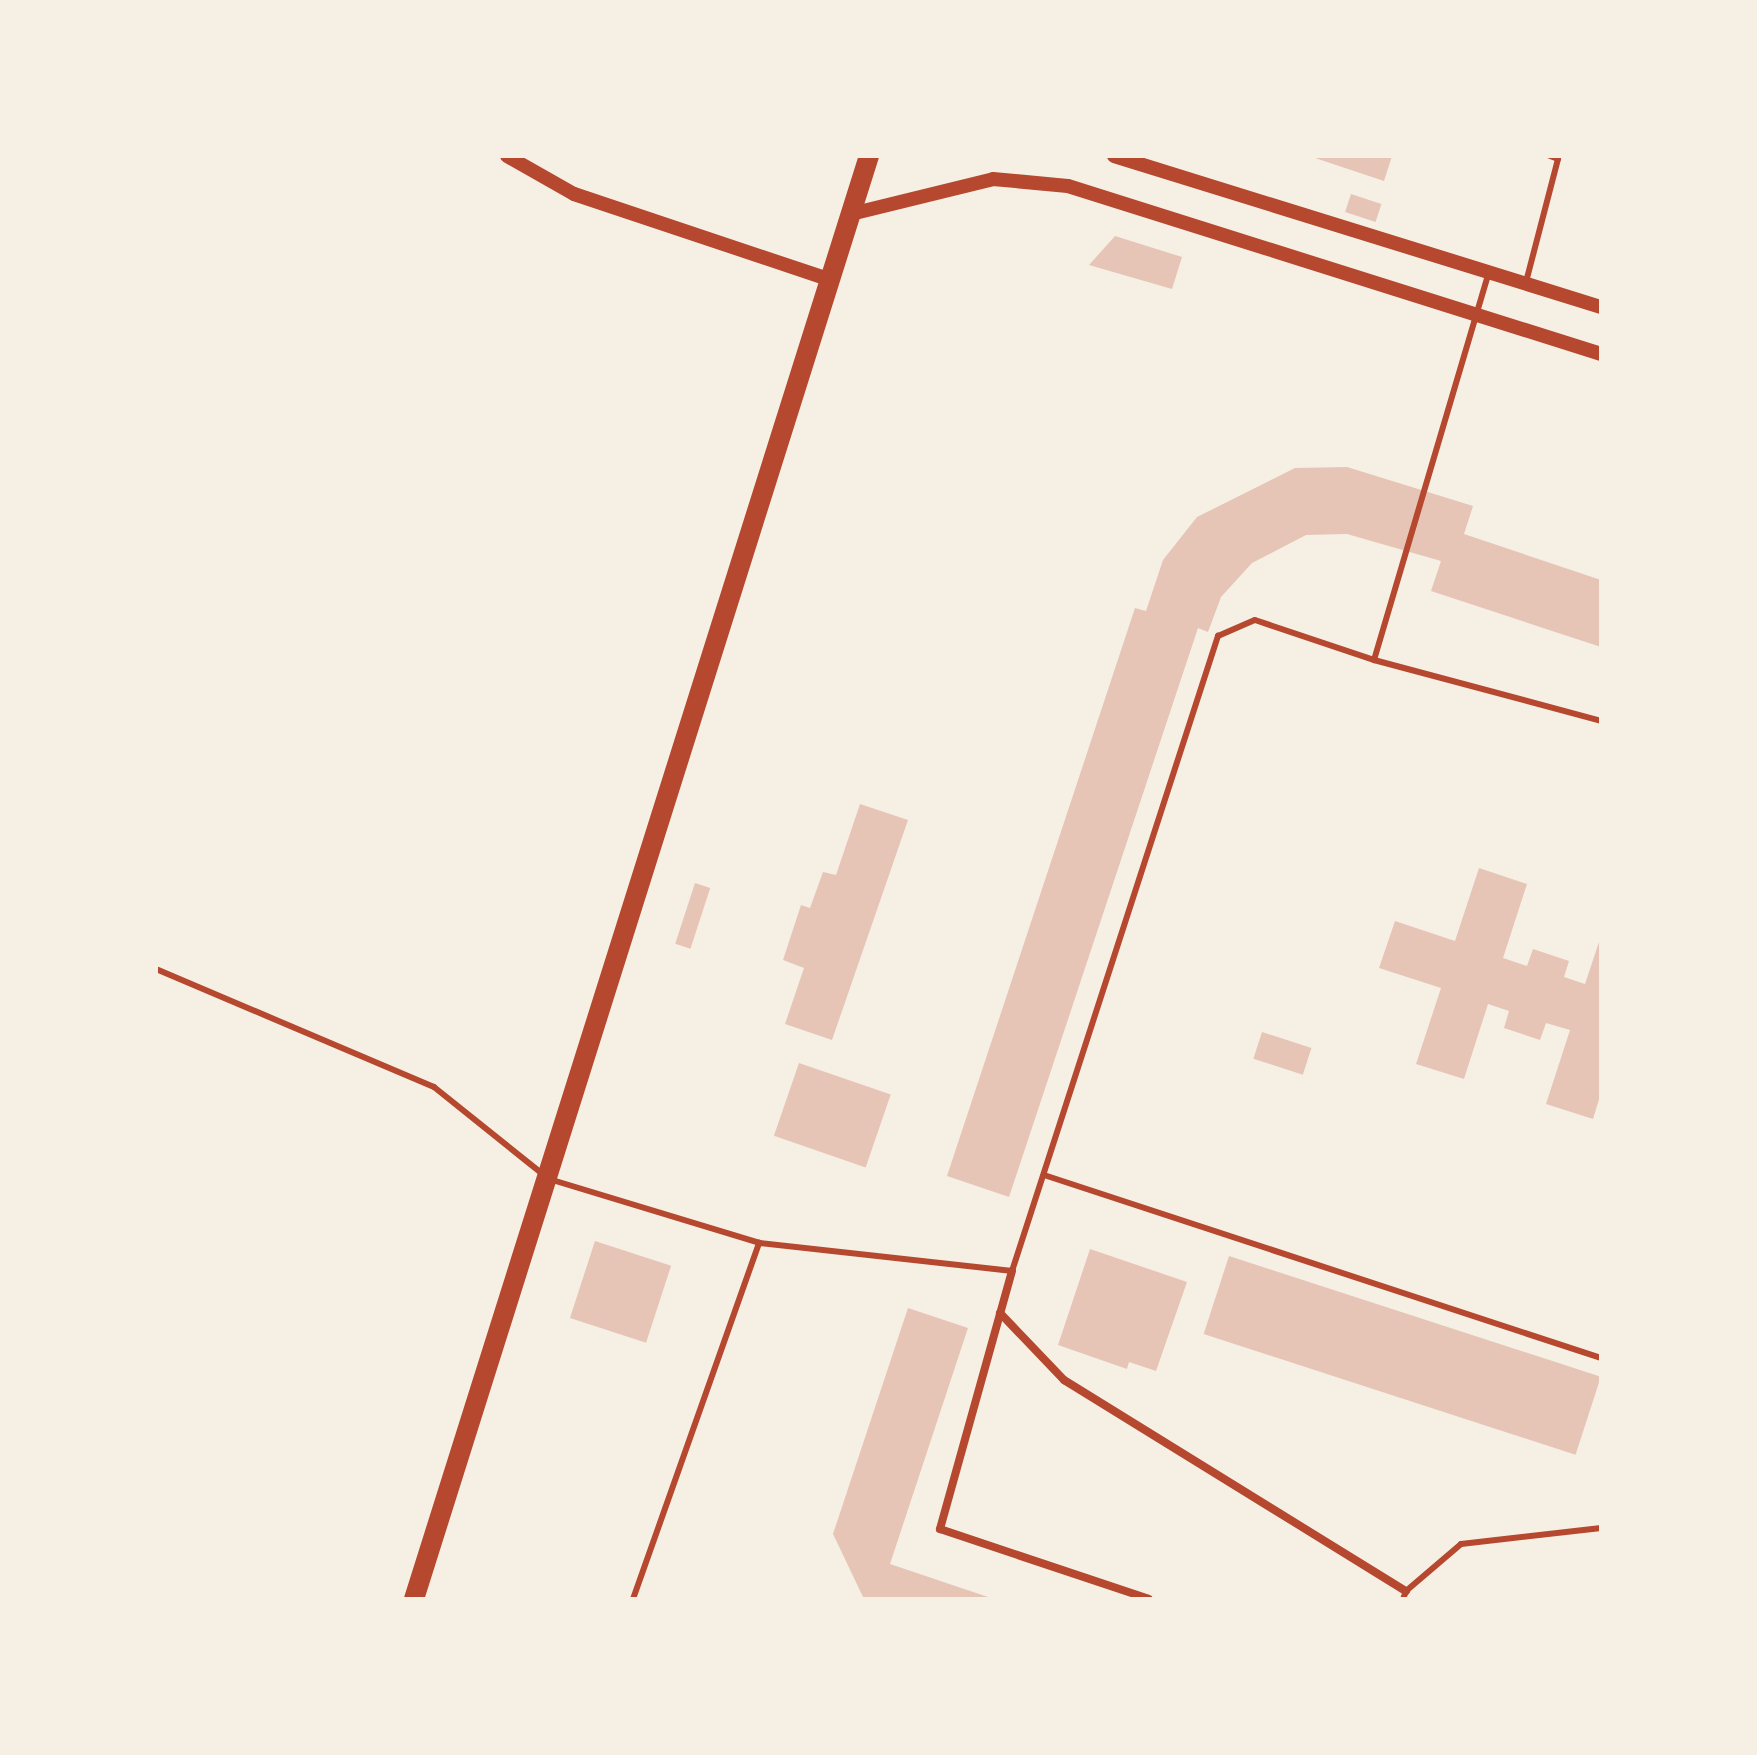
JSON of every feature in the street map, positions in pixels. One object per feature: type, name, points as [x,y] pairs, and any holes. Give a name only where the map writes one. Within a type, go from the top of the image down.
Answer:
[{"type":"main road","points":[[414,1599],[549,1179],[869,156]]},
{"type":"street","points":[[507,156],[574,194],[831,280]]},
{"type":"street","points":[[1114,156],[1601,307]]},
{"type":"street","points":[[851,214],[993,179],[1068,186],[1601,354]]},
{"type":"street","points":[[1012,1271],[940,1529],[1149,1599]]},
{"type":"street","points":[[1000,1313],[1064,1380],[1404,1595]]},
{"type":"lane","points":[[1525,284],[1558,159],[1550,156]]},
{"type":"lane","points":[[1374,660],[1489,272]]},
{"type":"lane","points":[[156,969],[434,1087],[549,1179],[759,1243],[1012,1271],[1218,636],[1255,620],[1374,660],[1601,721]]},
{"type":"lane","points":[[1044,1175],[1601,1358]]},
{"type":"lane","points":[[633,1599],[759,1243]]},
{"type":"lane","points":[[1404,1595],[1461,1544],[1601,1528]]},
{"type":"building","points":[[1309,156],[1392,156],[1384,181]]},
{"type":"building","points":[[1351,194],[1381,204],[1376,222],[1345,212]]},
{"type":"building","points":[[1115,236],[1182,257],[1172,289],[1089,265]]},
{"type":"building","points":[[1347,467],[1473,506],[1464,534],[1601,580],[1601,647],[1431,591],[1441,561],[1347,534],[1306,535],[1252,563],[1221,597],[1208,632],[1198,628],[1009,1197],[947,1176],[1135,608],[1146,611],[1163,560],[1197,517],[1295,468]]},
{"type":"building","points":[[860,804],[908,820],[832,1040],[785,1024],[804,968],[783,960],[801,905],[810,908],[823,872],[836,875]]},
{"type":"building","points":[[1479,868],[1527,884],[1503,958],[1527,966],[1533,949],[1569,961],[1564,977],[1585,984],[1601,936],[1601,1093],[1593,1119],[1546,1104],[1570,1030],[1546,1023],[1540,1040],[1504,1028],[1509,1011],[1488,1004],[1464,1079],[1416,1064],[1441,988],[1379,968],[1395,921],[1455,941]]},
{"type":"building","points":[[695,883],[710,888],[690,949],[675,944]]},
{"type":"building","points":[[1262,1032],[1311,1048],[1303,1075],[1253,1059]]},
{"type":"building","points":[[799,1063],[891,1095],[866,1167],[774,1136]]},
{"type":"building","points":[[595,1241],[671,1266],[646,1343],[570,1318]]},
{"type":"building","points":[[1090,1249],[1187,1282],[1156,1371],[1129,1362],[1127,1369],[1058,1345]]},
{"type":"building","points":[[1229,1256],[1601,1377],[1576,1455],[1204,1334]]},
{"type":"building","points":[[908,1308],[968,1328],[890,1564],[994,1599],[864,1599],[833,1534]]}]
